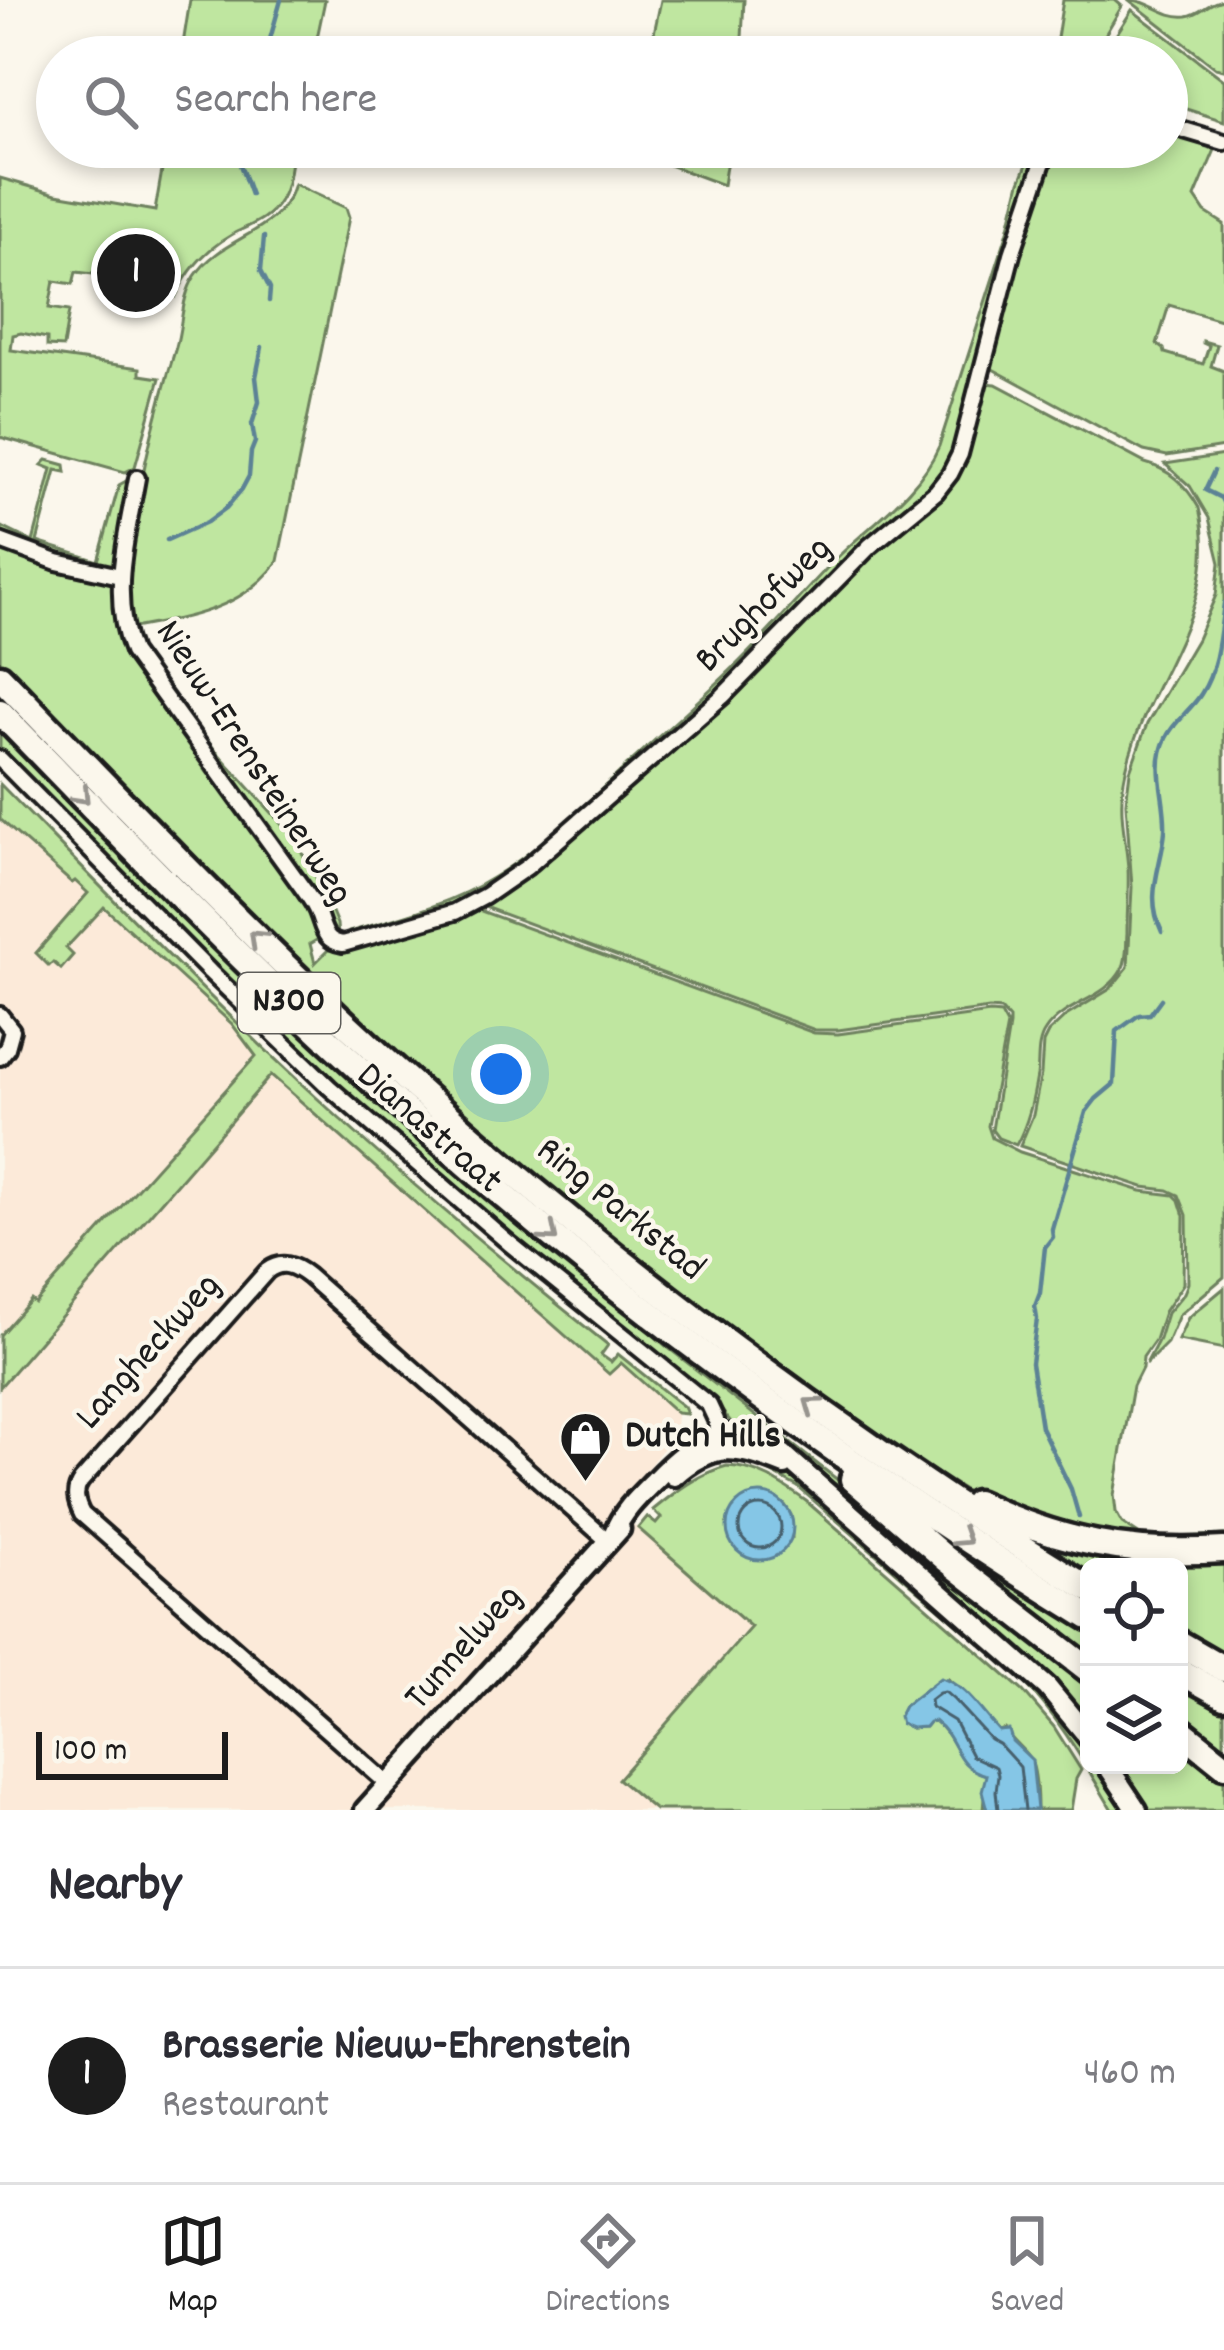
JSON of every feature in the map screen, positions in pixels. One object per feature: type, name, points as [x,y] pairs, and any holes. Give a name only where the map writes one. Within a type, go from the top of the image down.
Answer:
[{"type":"highway","name":"Ring Parkstad","points":[[0,677],[250,932],[486,1149],[689,1313],[908,1472],[1080,1583]]},
{"type":"highway","name":"Ring Parkstad","points":[[0,712],[232,949],[429,1131],[614,1285],[797,1424],[1080,1611]]},
{"type":"highway","name":"N300","points":[[797,1424],[863,1490],[1084,1666]]},
{"type":"highway","name":"N300","points":[[908,1472],[1007,1517],[1078,1541],[1145,1552],[1224,1550]]},
{"type":"highway","points":[[1188,1648],[1224,1669]]},
{"type":"highway","points":[[1188,1675],[1224,1696]]},
{"type":"highway","points":[[1188,1736],[1224,1765]]},
{"type":"street","points":[[1188,131],[1224,142]]},
{"type":"street","name":"Brughofweg","points":[[332,942],[344,944],[437,919],[515,876],[695,722],[870,546],[936,492],[960,454],[1012,254],[1041,168]]},
{"type":"street","name":"Nieuw-Erensteinerweg","points":[[137,478],[121,576],[120,612],[132,652],[304,890],[332,942]]},
{"type":"street","points":[[0,541],[57,562],[121,576]]},
{"type":"street","name":"Dianastraat","points":[[0,759],[329,1087],[508,1244],[709,1405],[720,1441]]},
{"type":"street","points":[[0,1015],[12,1030],[8,1048],[0,1057]]},
{"type":"street","name":"Langheckweg","points":[[388,1784],[77,1505],[76,1487],[81,1480],[256,1283],[280,1264],[301,1271],[610,1537]]},
{"type":"street","points":[[720,1441],[736,1434],[766,1443],[1047,1687],[1080,1727]]},
{"type":"street","name":"Tunnelweg","points":[[365,1810],[669,1465],[691,1447],[720,1441]]},
{"type":"street","points":[[1113,1774],[1137,1810]]},
{"type":"shaded area","points":[[0,819],[71,882],[75,880],[232,1025],[271,1075],[609,1373],[621,1363],[677,1413],[676,1433],[615,1508],[751,1627],[619,1779],[655,1810],[0,1810]]},
{"type":"green space","points":[[190,0],[325,0],[317,36],[184,36]]},
{"type":"green space","points":[[661,0],[744,0],[742,36],[653,36]]},
{"type":"green space","points":[[1063,0],[1115,0],[1122,6],[1104,36],[1057,36]]},
{"type":"green space","points":[[1129,0],[1187,16],[1224,0],[1224,70],[1188,46],[1188,36],[1175,36]]},
{"type":"green space","points":[[1132,10],[1166,36],[1115,36]]},
{"type":"green space","points":[[1188,53],[1224,80],[1224,121],[1188,110]]},
{"type":"green space","points":[[1188,136],[1217,145],[1195,197],[1205,212],[1224,224],[1224,321],[1169,305],[1157,344],[1165,353],[1203,364],[1209,346],[1203,341],[1217,345],[1211,366],[1224,371],[1224,447],[1167,456],[1144,451],[989,367],[1025,227],[1046,168],[1188,168]]},
{"type":"green space","points":[[162,168],[290,168],[275,208],[206,253],[176,296],[160,271],[144,268],[146,252],[120,248],[119,256],[131,258],[128,278],[76,272],[73,284],[54,281],[49,308],[69,311],[63,347],[47,346],[47,338],[13,335],[11,350],[140,368],[140,375],[160,378],[135,467],[125,472],[0,437],[0,178],[56,194],[155,211]]},
{"type":"green space","points":[[677,168],[726,168],[723,185]]},
{"type":"green space","points":[[1026,168],[1038,168],[958,446],[936,485],[746,668],[509,874],[459,905],[345,939],[349,932],[477,887],[544,841],[735,666],[843,551],[918,481],[939,446]]},
{"type":"green space","points":[[294,184],[346,208],[349,217],[278,561],[264,578],[229,602],[127,629],[126,583],[140,489],[187,293],[206,262],[276,214]]},
{"type":"green space","points":[[985,383],[996,384],[1169,474],[1199,508],[1204,546],[1190,615],[1145,715],[1123,786],[1128,876],[1124,965],[1106,987],[1063,1014],[1042,1036],[1032,1103],[1016,1145],[998,1138],[992,1130],[1009,1026],[1001,1010],[815,1030],[479,905],[506,888],[878,545],[933,500]]},
{"type":"green space","points":[[1224,455],[1224,1277],[1179,1315],[1167,1343],[1146,1364],[1167,1313],[1188,1283],[1187,1215],[1179,1195],[1020,1146],[1033,1115],[1048,1033],[1110,989],[1128,967],[1132,887],[1126,803],[1130,771],[1147,724],[1197,639],[1216,595],[1220,563],[1209,518],[1190,486],[1165,464]]},
{"type":"green space","points":[[47,460],[65,465],[66,472],[56,470],[37,542],[98,561],[119,485],[129,484],[118,566],[112,570],[0,537],[0,526],[33,542],[52,469],[42,465]]},
{"type":"green space","points":[[0,544],[115,582],[118,627],[313,912],[320,938],[310,944],[315,963],[328,950],[473,908],[814,1033],[1001,1014],[1007,1025],[988,1126],[992,1138],[1020,1152],[1179,1200],[1184,1216],[1183,1284],[1164,1312],[1133,1386],[1114,1495],[1116,1512],[1122,1523],[1140,1535],[1224,1535],[1224,1545],[1121,1545],[980,1500],[815,1389],[548,1191],[392,1056],[0,665]]},
{"type":"green space","points":[[144,663],[292,835],[322,888],[338,938],[334,936]]},
{"type":"green space","points":[[0,728],[666,1346],[1080,1669],[1080,1715],[1066,1697],[735,1427],[710,1396],[547,1267],[344,1092],[0,750]]},
{"type":"green space","points":[[0,784],[317,1098],[608,1345],[601,1355],[611,1362],[618,1354],[687,1414],[677,1413],[621,1363],[609,1374],[271,1075],[0,1387],[0,1335],[31,1300],[35,1303],[256,1056],[232,1024],[104,907],[66,948],[73,955],[61,969],[53,962],[49,966],[36,953],[88,893],[0,819]]},
{"type":"green space","points":[[1224,1288],[1224,1349],[1178,1340],[1188,1318]]},
{"type":"green space","points":[[726,1455],[772,1466],[806,1487],[1041,1693],[1080,1741],[1080,1757],[1018,1676],[798,1487],[751,1462],[704,1463]]},
{"type":"green space","points":[[738,1467],[779,1483],[806,1501],[1023,1691],[1054,1727],[1080,1768],[1071,1810],[1037,1810],[1030,1759],[1005,1729],[999,1731],[948,1679],[911,1728],[934,1721],[962,1759],[987,1775],[987,1810],[984,1798],[983,1810],[655,1810],[618,1779],[751,1627],[638,1528],[647,1517],[656,1524],[661,1518],[653,1510],[717,1469]],"holes":[[[785,1505],[791,1515],[792,1537],[727,1523],[734,1507]]]},
{"type":"green space","points":[[1006,1521],[1224,1554],[1224,1660],[1188,1640],[1188,1558],[1080,1558],[1080,1574]]},
{"type":"green space","points":[[924,1526],[1080,1619],[1080,1657]]},
{"type":"green space","points":[[1188,1683],[1224,1705],[1224,1760],[1188,1732]]},
{"type":"green space","points":[[1188,1741],[1224,1771],[1224,1810],[1148,1810],[1122,1774],[1188,1774]]},
{"type":"green space","points":[[1090,1774],[1104,1774],[1126,1810],[1112,1810]]},
{"type":"water","points":[[760,1494],[783,1504],[793,1527],[783,1550],[760,1560],[737,1550],[727,1527],[737,1504]]},
{"type":"water","points":[[940,1678],[965,1692],[999,1731],[1009,1730],[1012,1741],[1032,1760],[1037,1810],[987,1810],[982,1791],[986,1775],[961,1759],[942,1728],[934,1721],[925,1727],[901,1724],[904,1706]]},
{"type":"waterway","points":[[271,36],[281,0]]},
{"type":"waterway","points":[[241,168],[251,195]]},
{"type":"waterway","points":[[264,237],[261,271],[270,289],[269,301]]},
{"type":"waterway","points":[[167,540],[226,508],[249,476],[262,347]]},
{"type":"waterway","points":[[1214,471],[1205,490],[1224,504]]},
{"type":"waterway","points":[[1162,932],[1154,906],[1165,831],[1162,749],[1169,732],[1207,684],[1224,603]]},
{"type":"waterway","points":[[1079,1517],[1041,1427],[1031,1363],[1035,1306],[1045,1247],[1053,1237],[1086,1112],[1114,1084],[1117,1031],[1139,1015],[1150,1014],[1161,999]]},
{"type":"place","name":"Brasserie Nieuw-Ehrenstein","points":[[136,273]]},
{"type":"place","name":"Dutch Hills","points":[[586,1484]]}]
